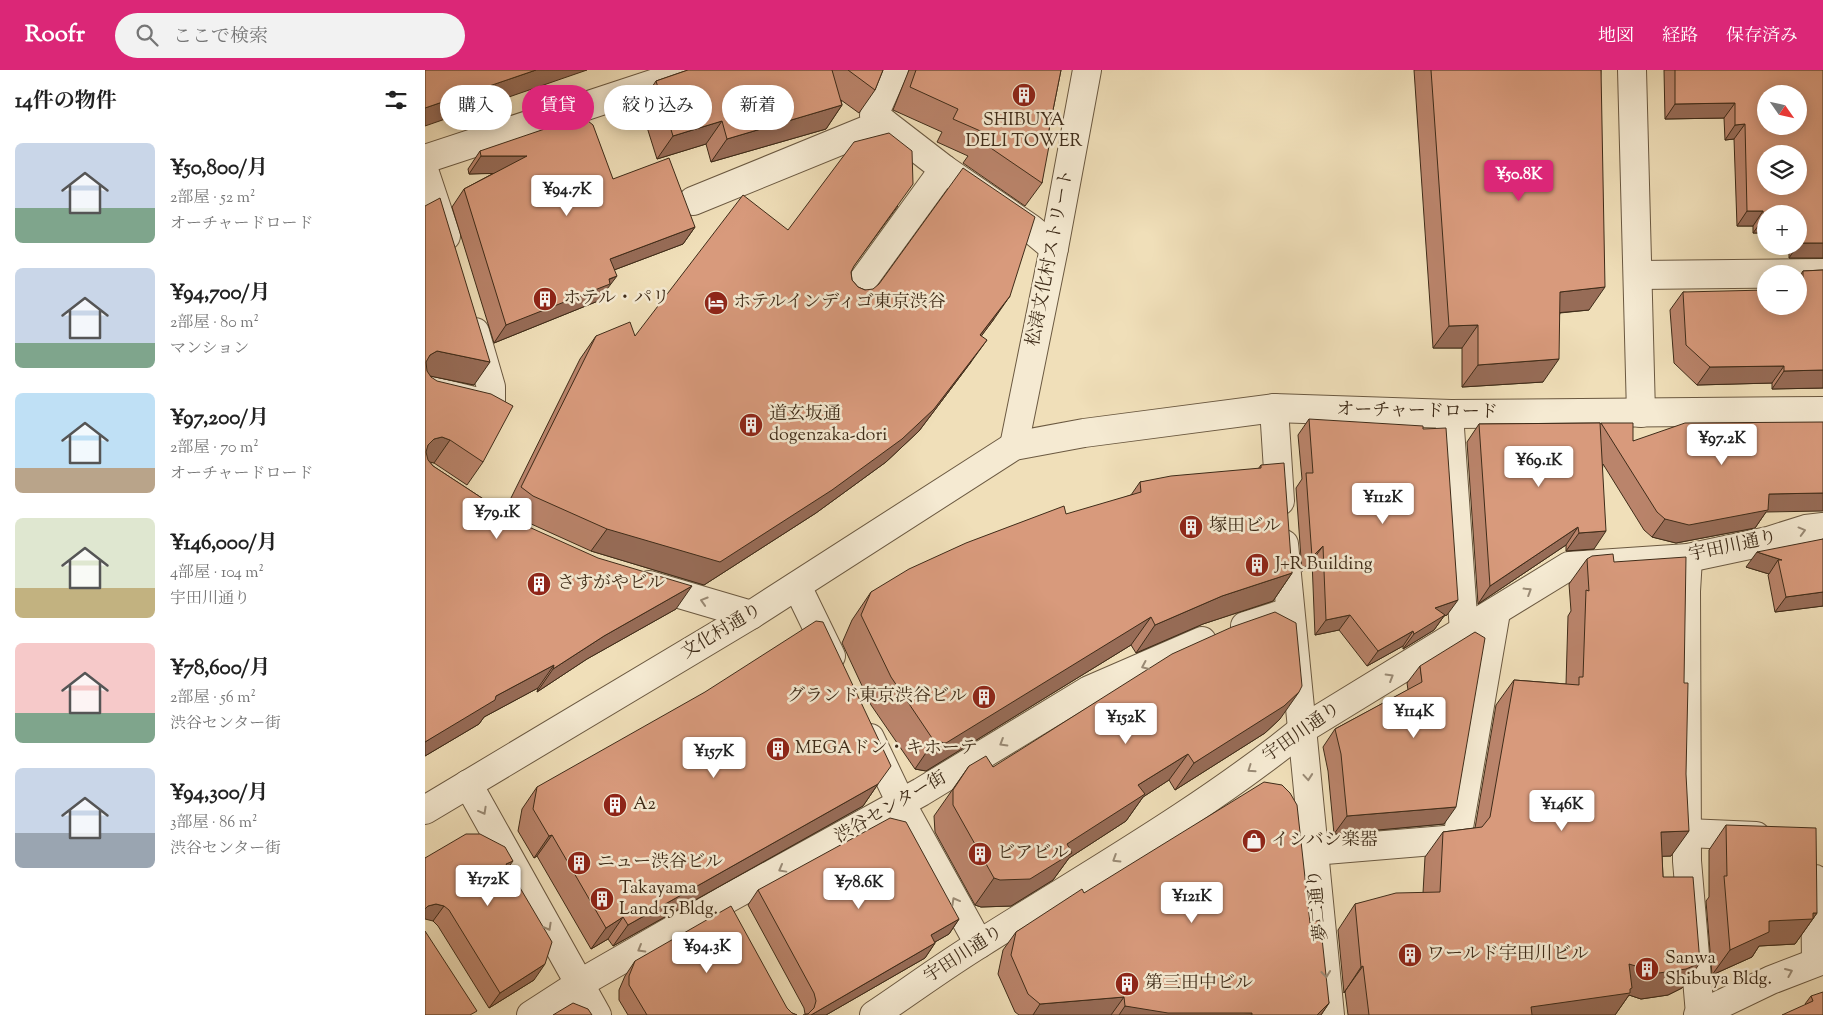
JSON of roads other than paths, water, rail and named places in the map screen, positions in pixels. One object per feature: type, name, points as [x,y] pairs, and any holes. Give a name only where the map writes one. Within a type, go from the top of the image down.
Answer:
[{"type":"street","points":[[425,159],[695,70]]},
{"type":"street","points":[[894,70],[874,115],[944,169],[1030,228],[1054,248]]},
{"type":"street","name":"松涛文化村ストリート","points":[[1014,446],[1054,248],[1087,70]]},
{"type":"street","points":[[1632,70],[1639,274],[1641,413]]},
{"type":"street","points":[[693,201],[884,123]]},
{"type":"street","points":[[851,297],[944,169]]},
{"type":"street","points":[[425,173],[455,264]]},
{"type":"street","points":[[1639,274],[1823,273]]},
{"type":"street","points":[[425,389],[491,405],[491,387],[469,311]]},
{"type":"street","name":"オーチャードロード","points":[[1014,446],[1084,433],[1273,408],[1449,414],[1823,411]]},
{"type":"street","name":"夢二通り","points":[[1273,408],[1289,612],[1303,729],[1330,1015]]},
{"type":"street","points":[[1449,414],[1464,631]]},
{"type":"street","name":"文化村通り","points":[[425,810],[751,615],[1014,446]]},
{"type":"street","name":"宇田川通り","points":[[875,1015],[979,944],[1157,834],[1271,754],[1303,729],[1569,566],[1688,558],[1768,541],[1806,529],[1823,527]]},
{"type":"street","points":[[1688,558],[1686,592],[1687,861],[1699,1014],[1819,961],[1815,856]]},
{"type":"street","points":[[624,577],[751,615]]},
{"type":"street","points":[[797,586],[841,679]]},
{"type":"street","name":"渋谷センター街","points":[[531,1015],[579,984],[727,899],[901,803],[1089,690],[1208,638],[1289,612]]},
{"type":"street","points":[[1313,850],[1457,839],[1496,612]]},
{"type":"street","points":[[859,714],[901,803],[979,944]]},
{"type":"street","points":[[468,784],[597,1015]]},
{"type":"street","points":[[1687,833],[1784,837]]},
{"type":"street","points":[[727,899],[741,924]]},
{"type":"place","name":"SHIBUYA DELI TOWER","points":[[1024,95]]},
{"type":"place","name":"ホテル・パリ","points":[[545,299]]},
{"type":"place","name":"ホテルインディゴ東京渋谷","points":[[716,303]]},
{"type":"place","name":"道玄坂通 dogenzaka-dori","points":[[751,425]]},
{"type":"place","name":"塚田ビル","points":[[1191,527]]},
{"type":"place","name":"J+R Building","points":[[1257,565]]},
{"type":"place","name":"さすがやビル","points":[[539,584]]},
{"type":"place","name":"グランド東京渋谷ビル","points":[[984,697]]},
{"type":"place","name":"MEGAドン・キホーテ","points":[[778,749]]},
{"type":"place","name":"A2","points":[[615,805]]},
{"type":"place","name":"イシバシ楽器","points":[[1254,841]]},
{"type":"place","name":"ビアビル","points":[[980,854]]},
{"type":"place","name":"ニュー渋谷ビル","points":[[579,863]]},
{"type":"place","name":"Takayama Land 15 Bldg.","points":[[602,899]]},
{"type":"place","name":"ワールド宇田川ビル","points":[[1410,955]]},
{"type":"place","name":"Sanwa Shibuya Bldg.","points":[[1647,969]]},
{"type":"place","name":"第三田中ビル","points":[[1127,984]]}]
